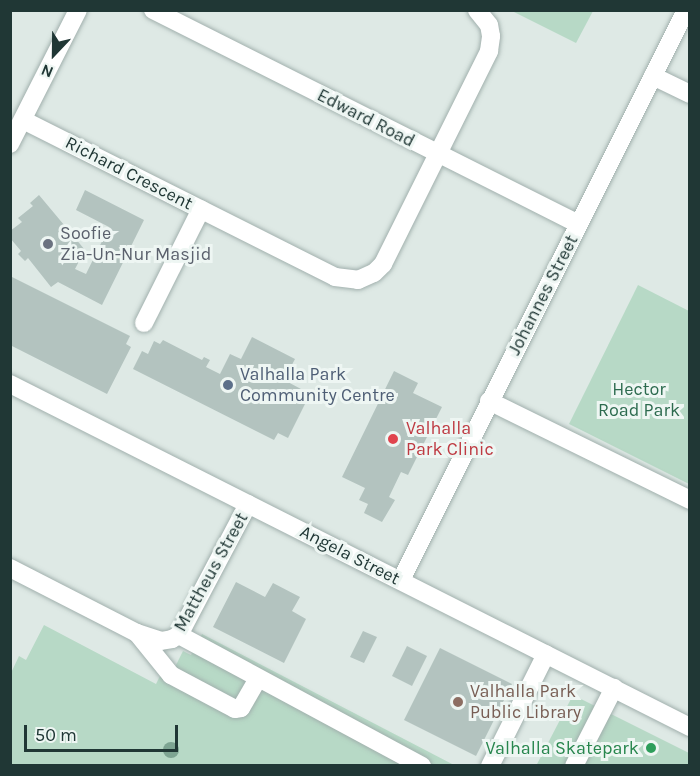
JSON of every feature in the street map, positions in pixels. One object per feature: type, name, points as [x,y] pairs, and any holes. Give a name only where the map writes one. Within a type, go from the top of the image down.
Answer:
[{"type":"street","points":[[10,144],[78,10]]},
{"type":"street","name":"Edward Road","points":[[153,10],[578,224]]},
{"type":"street","name":"Richard Crescent","points":[[23,120],[335,277],[358,280],[374,273],[383,264],[489,51],[491,36],[489,25],[477,10]]},
{"type":"street","name":"Johannes Street","points":[[401,580],[686,10]]},
{"type":"street","points":[[653,76],[690,94]]},
{"type":"street","points":[[144,323],[201,209]]},
{"type":"street","name":"Angela Street","points":[[10,384],[690,727]]},
{"type":"street","points":[[489,401],[690,500]]},
{"type":"street","name":"Mattheus Street","points":[[10,568],[137,633],[161,641],[179,635],[248,504]]},
{"type":"street","points":[[137,633],[171,675],[235,709],[241,708],[258,679]]},
{"type":"street","points":[[179,635],[422,765]]},
{"type":"street","points":[[489,765],[546,654]]},
{"type":"street","points":[[574,765],[614,688]]},
{"type":"green space","points":[[512,11],[593,11],[576,43]]},
{"type":"green space","name":"Hector Road Park","points":[[638,285],[689,311],[689,484],[569,424]]},
{"type":"green space","points":[[44,625],[156,684],[160,676],[171,675],[183,651],[191,655],[202,634],[454,765],[11,765],[10,675],[19,656],[26,660]]},
{"type":"green space","points":[[573,695],[689,753],[689,765],[536,766]]},
{"type":"building","name":"Soofie Zia-Un-Nur Masjid","points":[[85,190],[144,220],[102,305],[58,282],[51,287],[28,258],[25,261],[18,254],[21,251],[10,238],[10,231],[22,222],[18,218],[33,206],[30,203],[39,195],[85,250],[75,269],[86,274],[109,227],[76,210]]},
{"type":"building","points":[[10,276],[130,336],[126,344],[131,347],[107,394],[10,345]]},
{"type":"building","name":"Valhalla Park Community Centre","points":[[252,337],[295,359],[284,380],[301,389],[295,399],[305,404],[288,438],[278,433],[274,440],[133,369],[142,351],[148,354],[154,341],[160,344],[163,340],[202,360],[204,357],[210,360],[206,367],[220,374],[230,354],[241,359]]},
{"type":"building","name":"Valhalla Park Clinic","points":[[394,371],[418,383],[413,393],[442,407],[408,475],[401,472],[389,497],[395,500],[382,522],[364,513],[368,504],[359,500],[365,488],[342,477]]},
{"type":"building","points":[[236,582],[265,597],[273,583],[300,597],[292,611],[306,619],[284,663],[213,627]]},
{"type":"building","points":[[363,631],[377,637],[364,663],[350,657]]},
{"type":"building","points":[[407,646],[427,656],[412,686],[392,676]]},
{"type":"building","name":"Valhalla Park Public Library","points":[[440,648],[512,684],[476,756],[404,720]]},
{"type":"place","name":"Soofie Zia-Un-Nur Masjid","points":[[48,244]]},
{"type":"place","name":"Valhalla Park Community Centre","points":[[228,385]]},
{"type":"place","name":"Valhalla Park Clinic","points":[[393,439]]},
{"type":"place","name":"Valhalla Park Public Library","points":[[458,702]]},
{"type":"place","name":"Valhalla Skatepark","points":[[651,748]]}]
